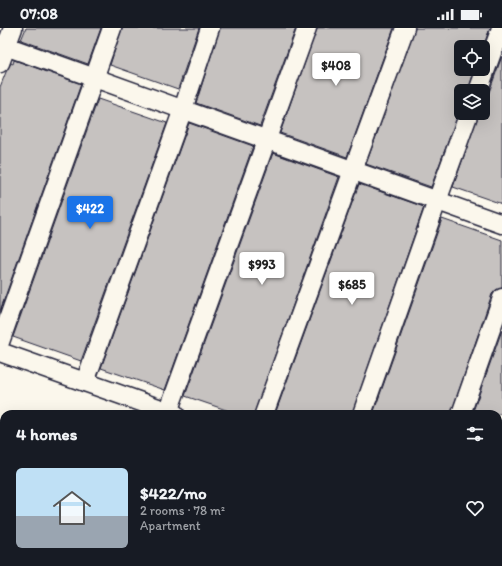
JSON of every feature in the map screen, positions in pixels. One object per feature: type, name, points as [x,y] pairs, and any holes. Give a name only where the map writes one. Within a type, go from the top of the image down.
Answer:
[{"type":"street","points":[[0,63],[3,45],[13,28]]},
{"type":"street","points":[[0,342],[112,28]]},
{"type":"street","points":[[85,382],[183,109],[210,28]]},
{"type":"street","points":[[173,410],[307,28]]},
{"type":"street","points":[[265,410],[404,28]]},
{"type":"street","points":[[481,84],[501,28]]},
{"type":"street","points":[[3,45],[502,224]]},
{"type":"street","points":[[363,410],[466,120]]},
{"type":"street","points":[[462,410],[502,298]]},
{"type":"street","points":[[0,352],[164,410]]},
{"type":"building","points":[[26,28],[101,28],[88,64],[21,40]]},
{"type":"building","points":[[122,28],[199,28],[178,89],[110,65]]},
{"type":"building","points":[[220,28],[296,28],[260,126],[196,103]]},
{"type":"building","points":[[317,28],[394,28],[347,157],[280,133]]},
{"type":"building","points":[[415,28],[490,28],[486,40],[454,40],[454,76],[473,76],[470,84],[454,84],[454,120],[456,120],[431,187],[366,164]]},
{"type":"building","points":[[502,56],[502,204],[453,187],[477,120],[490,120],[490,89]]},
{"type":"building","points":[[14,60],[81,84],[0,311],[0,87],[6,72],[11,63],[13,64]]},
{"type":"building","points":[[98,99],[167,123],[81,361],[13,337]]},
{"type":"building","points":[[189,123],[253,146],[165,390],[101,368]]},
{"type":"building","points":[[273,153],[339,177],[255,410],[226,410],[185,396]]},
{"type":"building","points":[[359,184],[424,207],[353,410],[276,410]]},
{"type":"building","points":[[442,219],[502,240],[502,288],[496,290],[492,294],[452,410],[374,410]]},
{"type":"building","points":[[502,330],[502,410],[473,410]]}]
